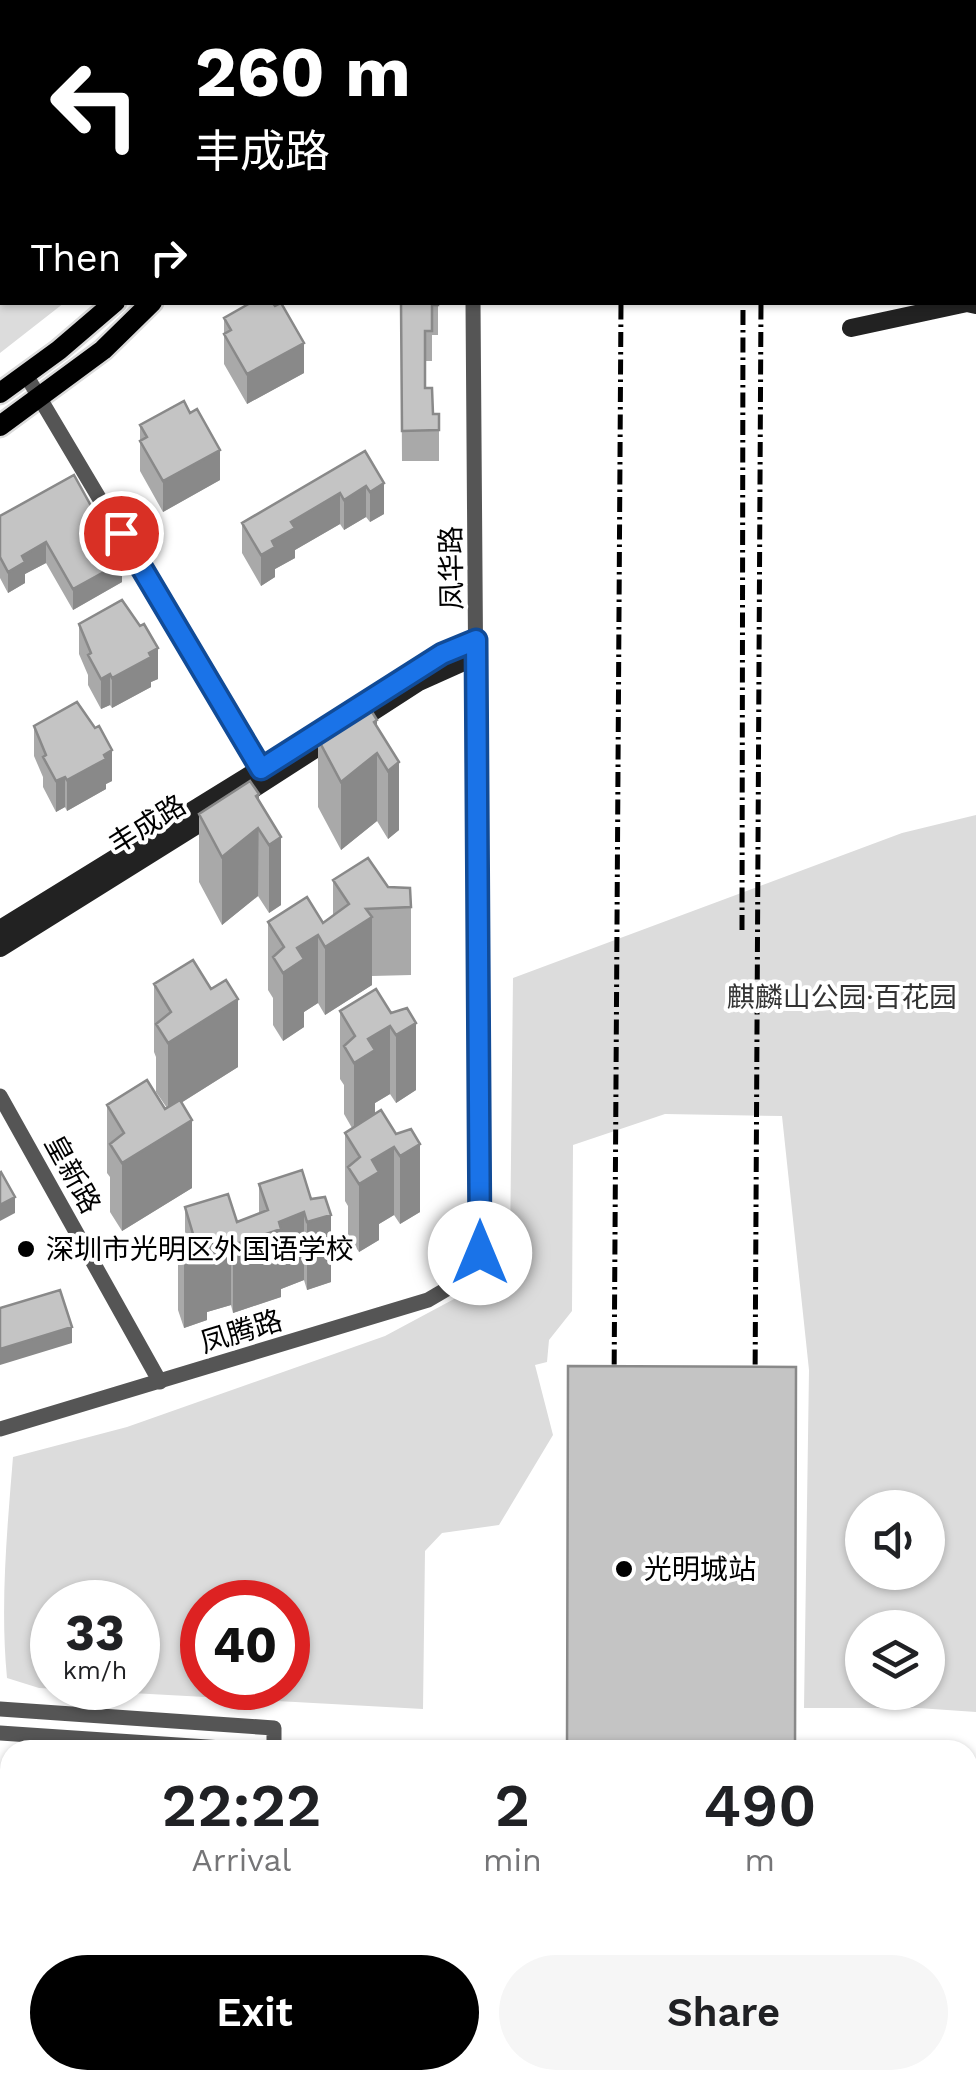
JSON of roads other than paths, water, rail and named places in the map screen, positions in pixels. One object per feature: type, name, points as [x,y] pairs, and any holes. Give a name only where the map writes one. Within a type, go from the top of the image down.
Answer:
[{"type":"main road","points":[[0,394],[111,305]]},
{"type":"main road","points":[[0,426],[103,350],[149,305]]},
{"type":"main road","points":[[851,328],[961,305]]},
{"type":"main road","name":"丰成路","points":[[0,948],[442,654],[477,648]]},
{"type":"main road","name":"丰成路","points":[[0,930],[264,775]]},
{"type":"street","name":"凤华路","points":[[473,305],[480,1253]]},
{"type":"street","points":[[26,375],[264,775]]},
{"type":"street","name":"皇新路","points":[[0,1096],[160,1382]]},
{"type":"street","name":"凤腾路","points":[[0,1430],[428,1300],[458,1283],[480,1253]]},
{"type":"street","points":[[0,1709],[274,1728],[274,1740]]},
{"type":"street","points":[[0,1733],[104,1740]]},
{"type":"railway","points":[[614,1392],[621,305]]},
{"type":"railway","points":[[742,930],[743,305]]},
{"type":"railway","points":[[755,1392],[761,305]]},
{"type":"place","name":"深圳市光明区外国语学校","points":[[26,1249]]},
{"type":"place","name":"光明城站","points":[[624,1569]]},
{"type":"park label","name":"麒麟山公园·百花园","points":[[842,997]]}]
